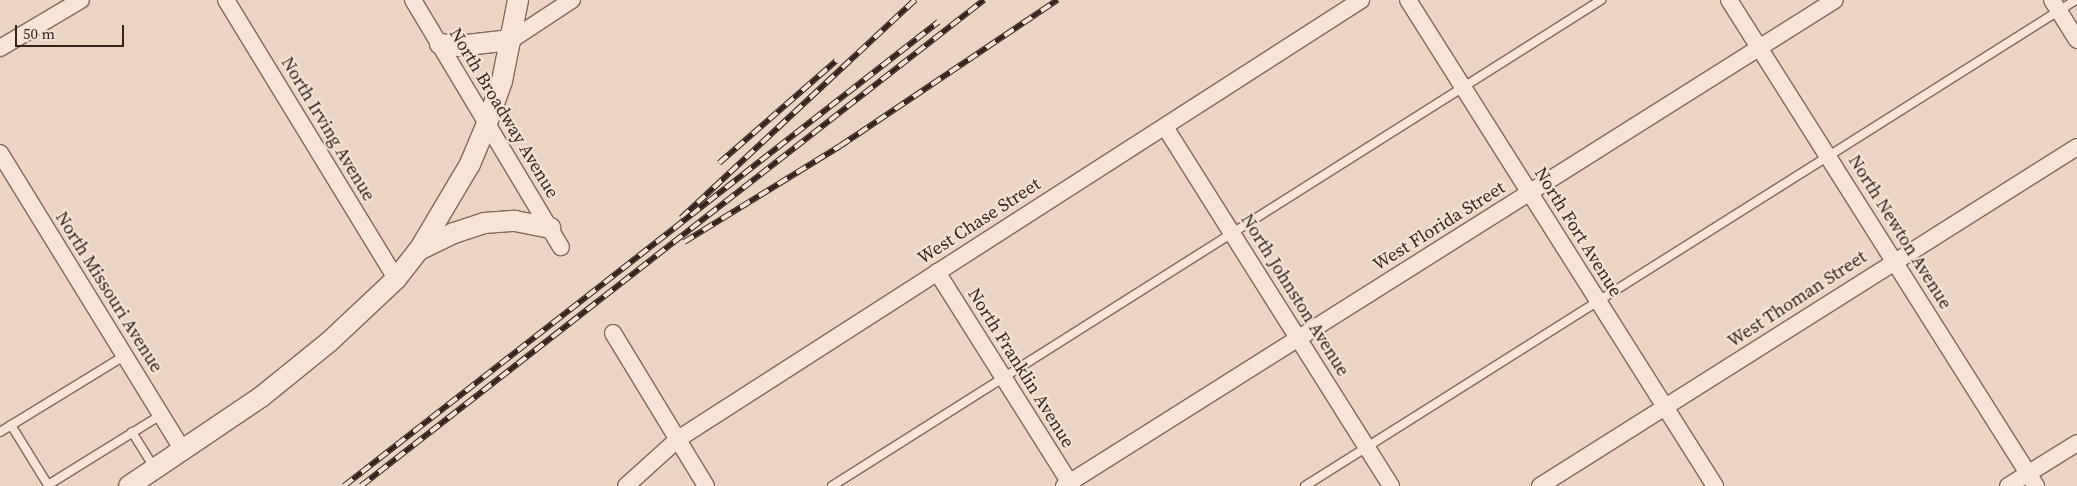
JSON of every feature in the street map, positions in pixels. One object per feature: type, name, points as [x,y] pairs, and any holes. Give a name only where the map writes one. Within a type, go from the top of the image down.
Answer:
[{"type":"street","name":"North Irving Avenue","points":[[226,0],[396,279]]},
{"type":"street","name":"North Broadway Avenue","points":[[413,0],[486,126],[561,247]]},
{"type":"street","points":[[129,486],[183,451],[268,391],[329,342],[396,279],[420,250],[470,164],[486,126],[502,81],[518,0]]},
{"type":"street","points":[[440,44],[458,46],[511,40],[572,0]]},
{"type":"street","name":"West Chase Street","points":[[626,486],[678,439],[1361,0]]},
{"type":"street","name":"North Fort Avenue","points":[[1408,0],[1715,486]]},
{"type":"street","name":"North Newton Avenue","points":[[1729,0],[1895,260],[2032,480]]},
{"type":"street","name":"West Florida Street","points":[[1069,485],[1758,46],[1835,0]]},
{"type":"street","points":[[0,48],[70,3]]},
{"type":"street","points":[[2055,6],[2077,40]]},
{"type":"street","name":"North Johnston Avenue","points":[[1165,127],[1391,486]]},
{"type":"street","name":"West Thoman Street","points":[[1540,486],[1895,260],[2077,148]]},
{"type":"street","name":"North Missouri Avenue","points":[[0,153],[183,451]]},
{"type":"street","points":[[420,250],[454,232],[484,223],[515,221],[550,228]]},
{"type":"street","name":"North Franklin Avenue","points":[[937,272],[1069,485]]},
{"type":"street","points":[[613,333],[706,486]]},
{"type":"street","points":[[2008,486],[2032,480],[2077,443]]},
{"type":"lane","points":[[832,486],[1601,0]]},
{"type":"lane","points":[[1305,486],[1827,154],[2055,6],[2076,0]]},
{"type":"lane","points":[[0,432],[124,356]]},
{"type":"lane","points":[[11,425],[47,485],[161,415]]},
{"type":"lane","points":[[132,432],[155,469]]},
{"type":"railway","points":[[681,218],[915,0]]},
{"type":"railway","points":[[361,486],[984,0]]},
{"type":"railway","points":[[684,242],[840,146],[1057,0]]},
{"type":"railway","points":[[344,486],[938,22]]},
{"type":"railway","points":[[719,163],[836,61]]}]
